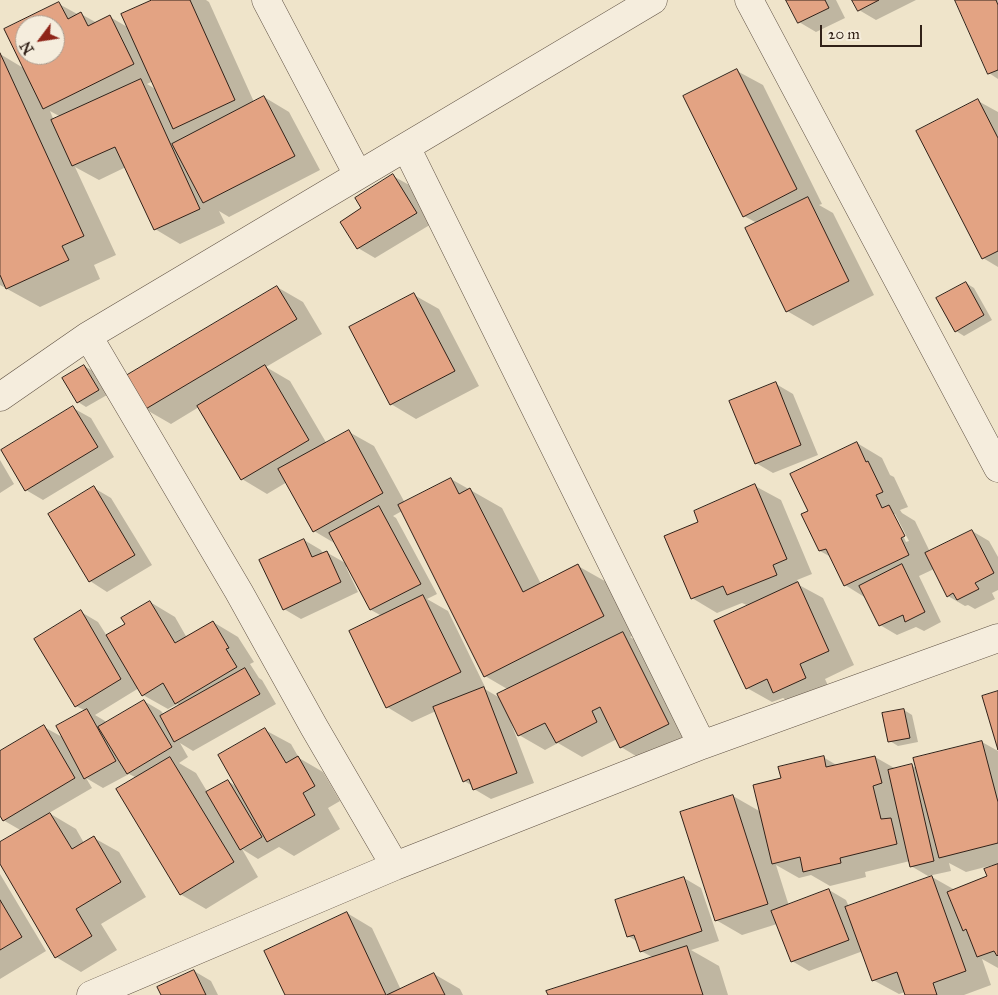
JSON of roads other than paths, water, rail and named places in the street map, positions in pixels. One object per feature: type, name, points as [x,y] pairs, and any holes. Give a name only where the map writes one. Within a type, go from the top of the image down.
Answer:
[{"type":"street","points":[[266,0],[358,175]]},
{"type":"street","points":[[0,397],[88,336],[653,0]]},
{"type":"street","points":[[749,0],[998,468]]},
{"type":"street","points":[[406,147],[702,745]]},
{"type":"street","points":[[88,336],[239,592],[395,866]]},
{"type":"street","points":[[91,995],[395,866],[702,745],[998,638]]}]
